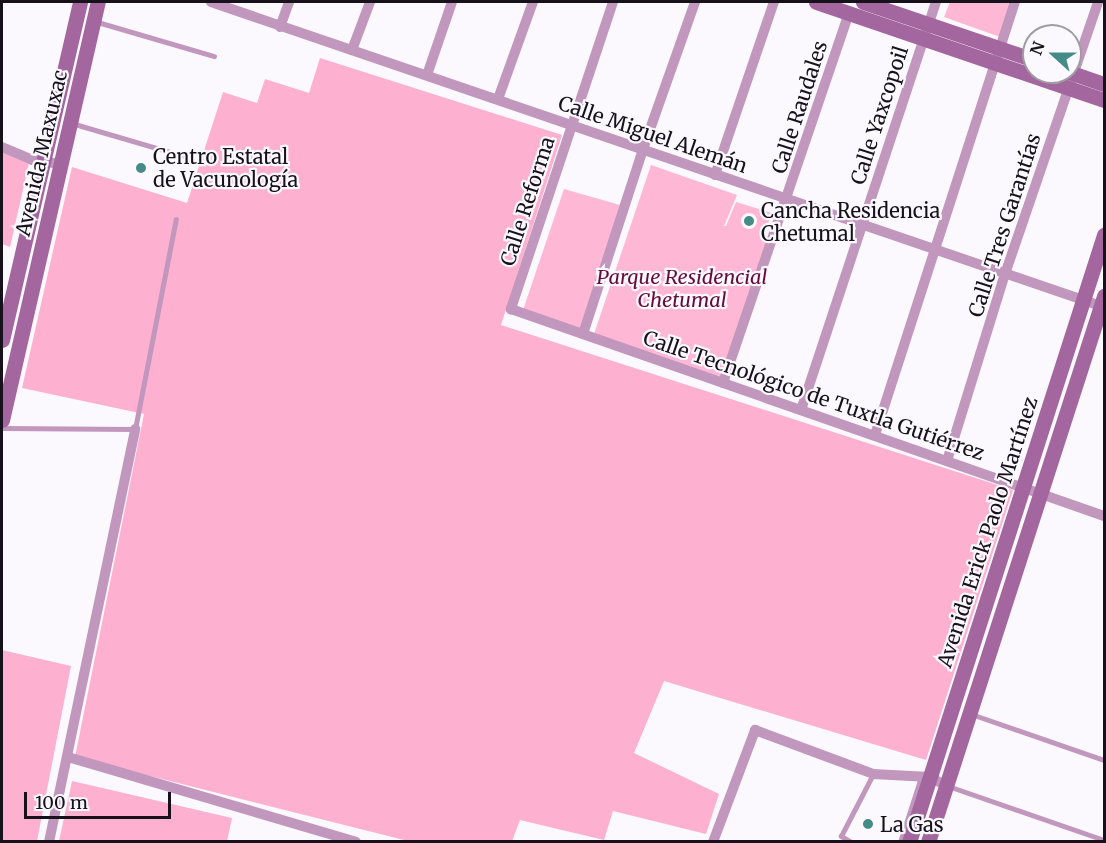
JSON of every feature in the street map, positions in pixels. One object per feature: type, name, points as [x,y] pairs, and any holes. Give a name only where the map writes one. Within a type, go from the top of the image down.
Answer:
[{"type":"main road","name":"Avenida Maxuxac","points":[[2,340],[80,2]]},
{"type":"main road","name":"Avenida Maxuxac","points":[[2,420],[98,2]]},
{"type":"main road","points":[[816,2],[849,13],[925,31],[1022,63]]},
{"type":"main road","points":[[862,2],[925,31]]},
{"type":"main road","points":[[997,55],[1022,58]]},
{"type":"main road","points":[[1082,80],[1104,84]]},
{"type":"main road","points":[[1079,84],[1104,100]]},
{"type":"main road","name":"Avenida Erick Paolo Martínez","points":[[909,842],[925,777],[1023,487],[1104,235]]},
{"type":"main road","name":"Avenida Erick Paolo Martínez","points":[[928,842],[1103,303]]},
{"type":"street","name":"Calle Miguel Alemán","points":[[211,2],[1005,274],[1083,300],[1103,303]]},
{"type":"street","points":[[280,27],[289,2]]},
{"type":"street","points":[[352,51],[369,2]]},
{"type":"street","points":[[427,75],[452,2]]},
{"type":"street","points":[[498,99],[533,2]]},
{"type":"street","name":"Calle Reforma","points":[[511,309],[612,2]]},
{"type":"street","points":[[583,334],[643,149],[695,2]]},
{"type":"street","points":[[715,175],[774,2]]},
{"type":"street","name":"Calle Yaxcopoil","points":[[801,410],[936,2]]},
{"type":"street","points":[[875,435],[1016,2]]},
{"type":"street","name":"Calle Tres Garantías","points":[[1082,45],[1098,2]]},
{"type":"street","name":"Calle Raudales","points":[[723,383],[788,199],[849,13]]},
{"type":"street","name":"Calle Tres Garantías","points":[[947,461],[1005,274],[1068,84]]},
{"type":"street","points":[[2,147],[43,162],[61,164]]},
{"type":"street","name":"Calle Tecnológico de Tuxtla Gutiérrez","points":[[511,309],[1104,516]]},
{"type":"street","points":[[49,842],[135,429]]},
{"type":"street","points":[[713,842],[755,730],[873,774],[925,777],[946,786]]},
{"type":"street","points":[[68,757],[356,842]]},
{"type":"lane","points":[[94,21],[214,56]]},
{"type":"lane","points":[[70,123],[184,156]]},
{"type":"lane","points":[[2,428],[135,429],[176,219]]},
{"type":"lane","points":[[970,713],[1104,760]]},
{"type":"lane","points":[[851,842],[841,836],[873,774]]},
{"type":"lane","points":[[900,842],[925,777]]},
{"type":"lane","points":[[946,786],[1104,840]]},
{"type":"green space","points":[[950,2],[1012,2],[1000,37],[944,17]]},
{"type":"green space","name":"Parque Residencial Chetumal","points":[[651,165],[737,195],[724,226],[736,202],[772,213],[763,238],[770,241],[722,380],[594,334]]},
{"type":"green space","points":[[564,189],[620,205],[581,330],[523,310]]},
{"type":"shaded area","points":[[320,58],[562,135],[501,325],[1013,490],[926,760],[664,681],[634,753],[719,794],[706,834],[613,811],[604,840],[520,820],[512,841],[408,841],[75,757],[144,414],[22,388],[72,167],[187,203],[223,92],[257,103],[265,79],[309,93]]},
{"type":"shaded area","points":[[2,152],[29,163],[10,247],[2,244]]},
{"type":"shaded area","points":[[2,650],[71,666],[37,841],[2,841]]},
{"type":"shaded area","points":[[72,781],[232,818],[227,841],[59,841]]},
{"type":"place","name":"Centro Estatal de Vacunología","points":[[141,168]]},
{"type":"place","name":"Cancha Residencia Chetumal","points":[[749,221]]},
{"type":"place","name":"La Gas","points":[[868,824]]}]
